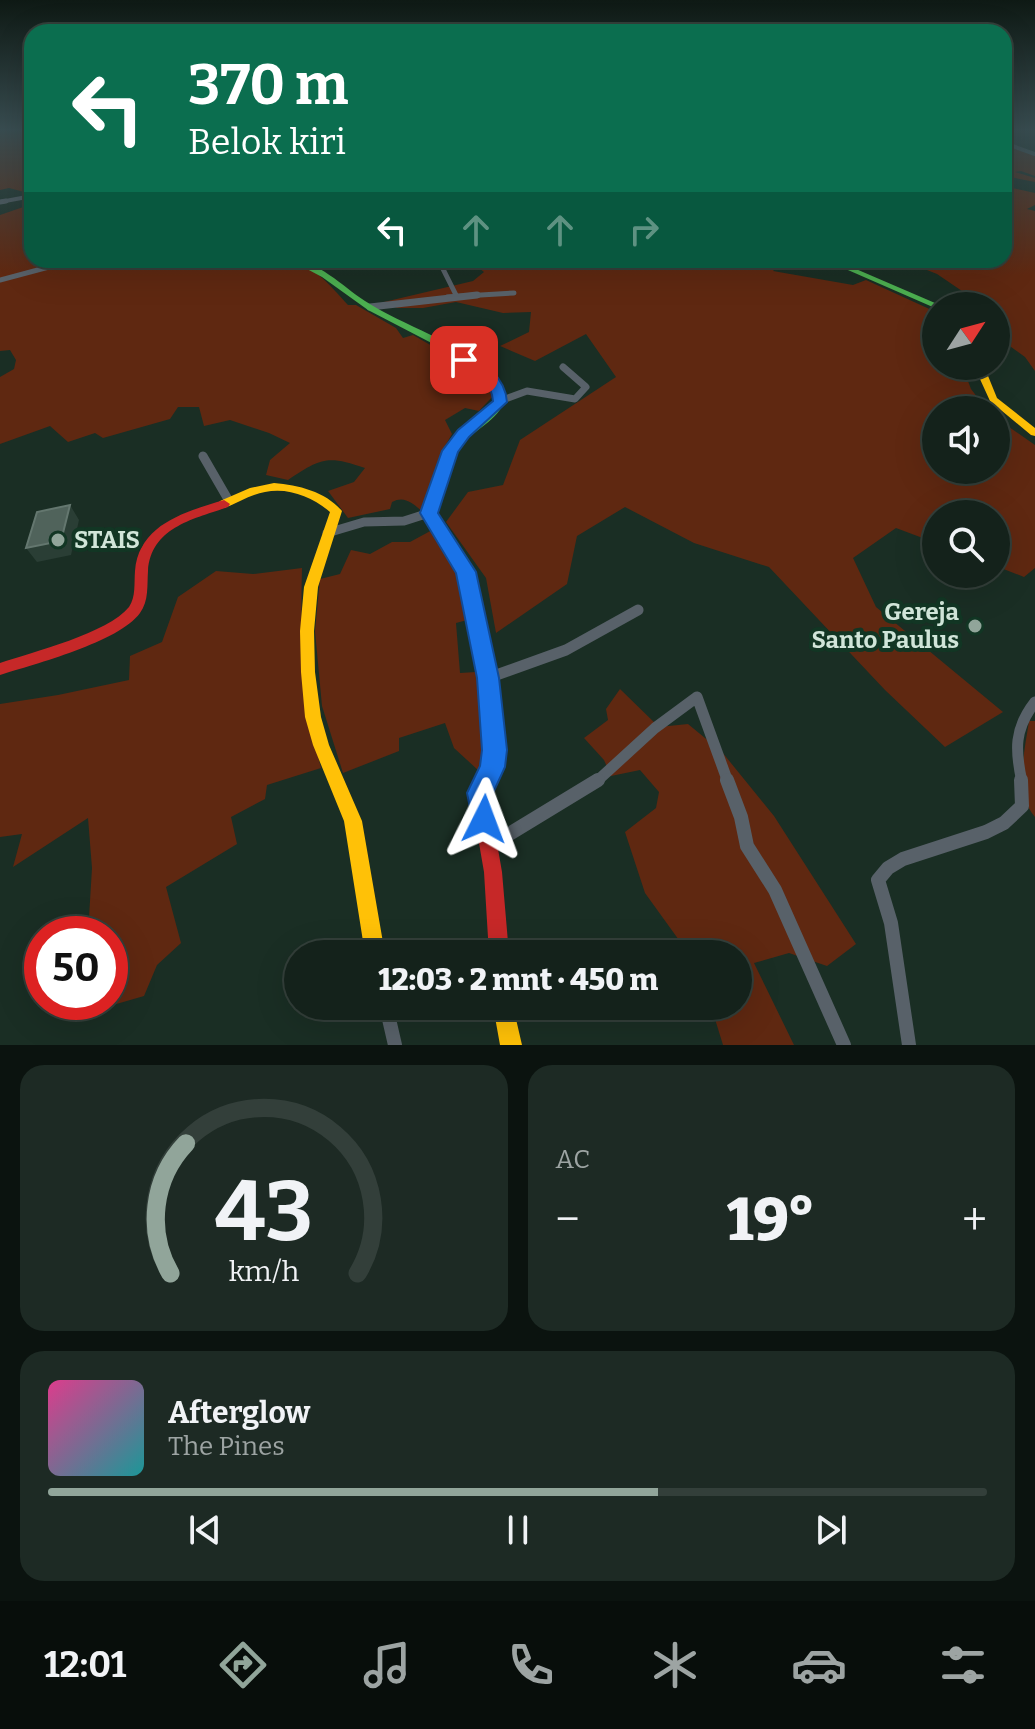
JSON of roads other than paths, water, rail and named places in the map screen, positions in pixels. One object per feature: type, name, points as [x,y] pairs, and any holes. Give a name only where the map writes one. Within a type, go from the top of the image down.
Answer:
[{"type":"main road","points":[[316,268],[370,307],[488,374],[499,388],[497,407],[463,433],[450,451],[429,513],[466,572],[488,678],[495,750],[492,767],[480,793],[493,872],[498,940]]},
{"type":"main road","points":[[848,268],[922,299]]},
{"type":"main road","points":[[985,380],[993,399],[1035,433]]},
{"type":"main road","points":[[0,669],[79,641],[128,618],[137,607],[140,571],[153,534],[171,524],[271,487],[324,500],[336,511],[311,587],[307,631],[313,717],[321,745],[353,821],[373,940]]},
{"type":"main road","points":[[506,1020],[511,1045]]},
{"type":"street","points":[[0,202],[24,198]]},
{"type":"street","points":[[0,280],[45,268]]},
{"type":"street","points":[[443,269],[457,297]]},
{"type":"street","points":[[370,307],[514,293]]},
{"type":"street","points":[[500,401],[527,391],[575,399],[586,387],[563,367]]},
{"type":"street","points":[[203,456],[229,501]]},
{"type":"street","points":[[327,533],[364,522],[404,521],[429,513]]},
{"type":"street","points":[[488,678],[548,660],[602,633],[638,610]]},
{"type":"street","points":[[488,847],[596,782],[655,728],[697,697],[741,817],[747,846],[775,890],[844,1045]]},
{"type":"street","points":[[909,1045],[891,923],[878,880],[883,870],[892,864],[988,832],[1020,811],[1025,802],[1015,743],[1024,716],[1035,702]]},
{"type":"street","points":[[389,1020],[395,1045]]},
{"type":"place","name":"STAIS","points":[[58,540]]},
{"type":"place","name":"Gereja Santo Paulus","points":[[975,626]]}]
